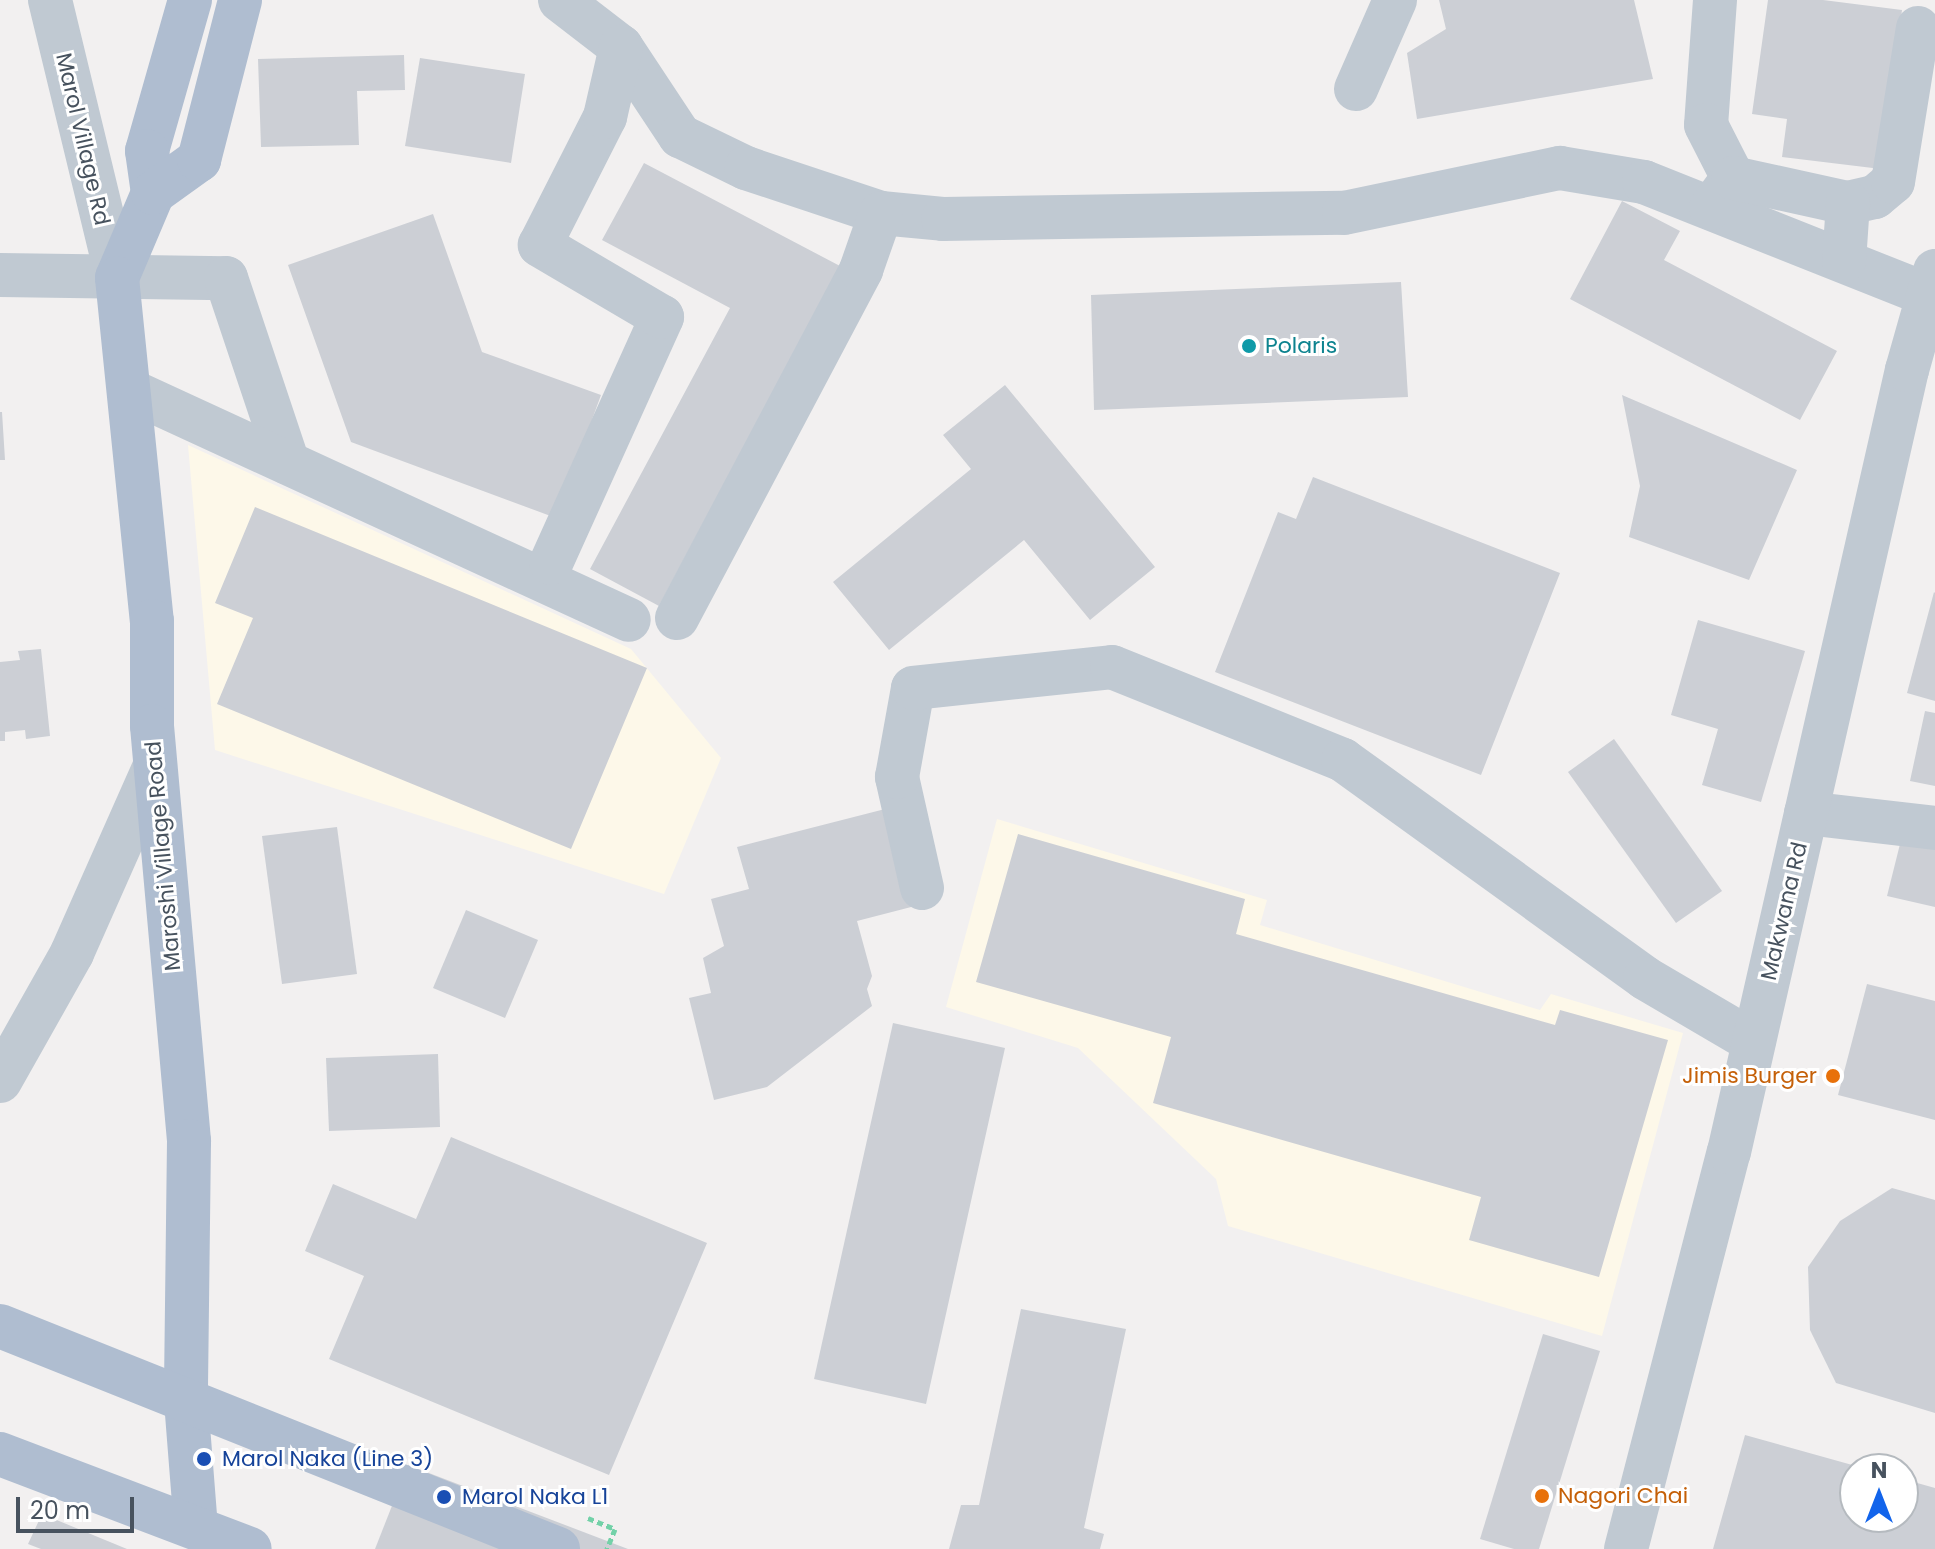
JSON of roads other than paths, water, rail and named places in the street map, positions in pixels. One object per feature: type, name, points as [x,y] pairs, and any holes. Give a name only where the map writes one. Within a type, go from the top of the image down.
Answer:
[{"type":"main road","points":[[190,0],[147,151],[153,193],[199,160],[240,0]]},
{"type":"main road","name":"Maroshi Village Road","points":[[153,193],[117,278],[152,621],[155,766],[189,1141],[186,1401],[196,1538]]},
{"type":"main road","points":[[0,1326],[558,1549]]},
{"type":"main road","points":[[0,1454],[196,1538],[250,1549]]},
{"type":"street","name":"Marol Village Rd","points":[[50,0],[117,278]]},
{"type":"street","points":[[560,0],[621,47],[680,136],[746,168],[881,213],[943,219],[1344,213],[1560,168],[1722,193],[1848,203],[1875,197],[1893,182],[1918,28]]},
{"type":"street","points":[[1356,89],[1395,0]]},
{"type":"street","points":[[1715,0],[1706,125],[1722,193],[1844,261],[1932,283]]},
{"type":"street","points":[[551,563],[662,317],[540,245],[605,117],[621,47]]},
{"type":"street","points":[[1844,261],[1848,203]]},
{"type":"street","points":[[677,618],[861,270],[881,213]]},
{"type":"street","points":[[0,275],[226,278],[288,463]]},
{"type":"street","name":"Makwana Rd","points":[[1626,1549],[1754,1042],[1806,813],[1921,374],[1932,283]]},
{"type":"street","points":[[129,390],[629,620]]},
{"type":"street","points":[[922,888],[897,777],[913,688],[1112,667],[1343,760],[1645,978],[1754,1042]]},
{"type":"street","points":[[0,1081],[72,953],[155,766]]},
{"type":"street","points":[[1806,813],[1935,828]]},
{"type":"place","name":"Polaris","points":[[1249,346]]},
{"type":"place","name":"Jimis Burger","points":[[1833,1076]]},
{"type":"place","name":"Marol Naka (Line 3)","points":[[204,1459]]},
{"type":"place","name":"Nagori Chai","points":[[1542,1496]]},
{"type":"place","name":"Marol Naka L1","points":[[444,1497]]}]
